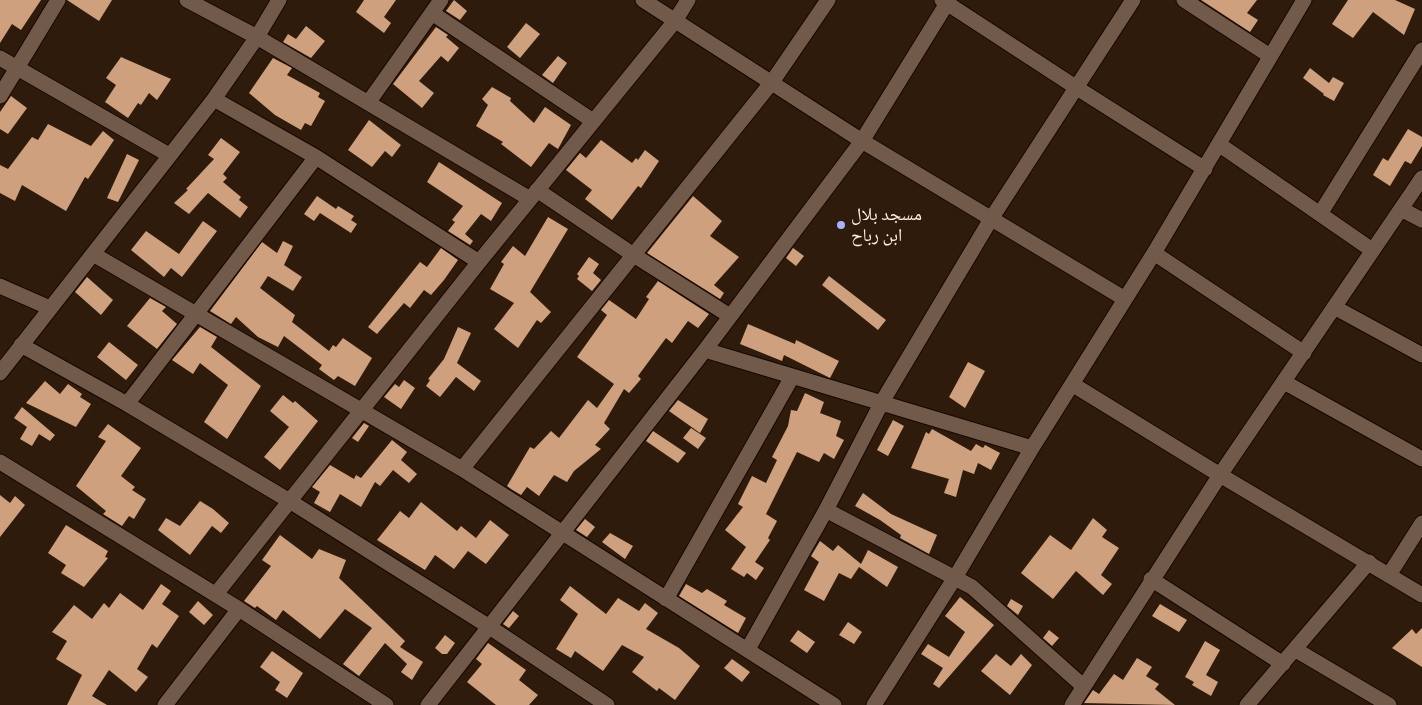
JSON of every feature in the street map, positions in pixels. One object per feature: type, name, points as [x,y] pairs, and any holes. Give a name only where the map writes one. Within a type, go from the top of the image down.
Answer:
[{"type":"street","points":[[0,96],[58,0]]},
{"type":"street","points":[[187,0],[257,37],[368,103],[533,195],[632,254],[730,316]]},
{"type":"street","points":[[0,373],[214,99],[257,37],[279,0]]},
{"type":"street","points":[[643,0],[862,141],[1125,299]]},
{"type":"street","points":[[216,594],[288,500],[675,21],[688,0]]},
{"type":"street","points":[[462,469],[632,254],[772,82],[828,0]]},
{"type":"street","points":[[748,649],[826,510],[882,402],[991,219],[1133,0]]},
{"type":"street","points":[[1184,0],[1270,56]]},
{"type":"street","points":[[874,705],[956,576],[1032,448],[1220,146],[1270,56],[1304,0]]},
{"type":"street","points":[[428,705],[561,532],[705,350],[862,141],[946,1],[1077,88],[1205,169]]},
{"type":"street","points":[[368,103],[437,6],[593,121]]},
{"type":"street","points":[[1320,214],[1422,50]]},
{"type":"street","points":[[0,58],[170,155]]},
{"type":"street","points":[[214,99],[316,157],[479,262]]},
{"type":"street","points":[[1220,146],[1372,250]]},
{"type":"street","points":[[127,404],[316,157]]},
{"type":"street","points":[[1072,705],[1151,579],[1220,475],[1422,178]]},
{"type":"street","points":[[1401,209],[1422,220]]},
{"type":"street","points":[[1154,253],[1304,352]]},
{"type":"street","points":[[93,254],[462,469],[834,705]]},
{"type":"street","points":[[0,286],[50,308]]},
{"type":"street","points":[[1334,307],[1422,355]]},
{"type":"street","points":[[21,345],[127,404],[288,500],[488,626],[607,705]]},
{"type":"street","points":[[705,350],[1032,448]]},
{"type":"street","points":[[666,599],[792,377]]},
{"type":"street","points":[[1284,382],[1422,459]]},
{"type":"street","points":[[1072,384],[1220,475],[1422,595]]},
{"type":"street","points":[[0,462],[216,594],[386,705]]},
{"type":"street","points":[[826,510],[956,576],[972,587],[1083,686]]},
{"type":"street","points":[[1389,575],[1422,523]]},
{"type":"street","points":[[1247,705],[1296,650],[1369,562]]},
{"type":"street","points":[[1151,579],[1283,664]]},
{"type":"street","points":[[165,705],[239,609]]},
{"type":"street","points":[[1296,650],[1389,705]]},
{"type":"building","points":[[0,0],[41,0],[21,30],[12,24],[0,43]]},
{"type":"building","points":[[67,0],[112,0],[99,21]]},
{"type":"building","points":[[364,0],[396,0],[384,17],[391,23],[384,33],[356,12]]},
{"type":"building","points":[[454,0],[467,11],[460,20],[446,11]]},
{"type":"building","points":[[1201,0],[1257,0],[1247,13],[1258,20],[1250,32]]},
{"type":"building","points":[[1348,0],[1395,0],[1415,9],[1404,35],[1373,12],[1353,38],[1332,24]]},
{"type":"building","points":[[526,23],[540,34],[520,58],[507,47]]},
{"type":"building","points":[[306,26],[325,41],[311,58],[283,42],[288,34],[296,39]]},
{"type":"building","points":[[436,27],[448,35],[446,37],[459,48],[448,62],[441,56],[419,81],[434,93],[422,108],[393,84]]},
{"type":"building","points":[[558,56],[567,63],[553,83],[542,75]]},
{"type":"building","points":[[121,57],[171,79],[157,100],[149,93],[141,105],[138,103],[128,118],[105,102],[116,85],[106,78]]},
{"type":"building","points":[[273,58],[292,68],[287,75],[320,93],[318,97],[325,101],[311,126],[305,123],[301,130],[275,115],[249,93]]},
{"type":"building","points":[[1310,68],[1329,83],[1333,77],[1344,83],[1334,101],[1323,95],[1303,78]]},
{"type":"building","points":[[492,87],[511,98],[510,101],[534,123],[545,107],[571,125],[558,149],[549,143],[531,167],[501,144],[503,142],[476,126],[488,105],[482,99]]},
{"type":"building","points":[[11,96],[27,108],[8,134],[0,129],[0,112]]},
{"type":"building","points":[[369,120],[401,145],[392,157],[385,151],[372,167],[348,150]]},
{"type":"building","points":[[48,124],[91,146],[103,131],[114,140],[88,179],[85,177],[66,211],[22,185],[15,201],[0,193],[0,165],[8,169],[32,137],[38,140]]},
{"type":"building","points":[[1408,129],[1422,137],[1422,146],[1411,164],[1405,161],[1390,186],[1373,175],[1383,158],[1388,161]]},
{"type":"building","points":[[221,138],[240,152],[223,174],[227,178],[223,182],[241,197],[239,200],[248,207],[240,218],[208,193],[189,214],[174,203],[188,190],[186,189],[214,159],[208,155]]},
{"type":"building","points":[[601,140],[632,163],[636,158],[638,160],[645,150],[659,161],[641,188],[638,186],[612,220],[585,199],[592,190],[566,170],[580,153],[586,158]]},
{"type":"building","points":[[127,154],[139,160],[118,202],[107,198]]},
{"type":"building","points":[[439,162],[502,203],[491,221],[481,214],[465,234],[473,241],[470,245],[448,231],[455,222],[452,220],[463,206],[427,182]]},
{"type":"building","points":[[317,196],[336,209],[338,206],[354,216],[351,220],[357,224],[351,233],[320,213],[314,221],[304,214]]},
{"type":"building","points":[[693,196],[722,221],[710,236],[739,257],[714,285],[724,293],[720,299],[647,253]]},
{"type":"building","points":[[548,217],[568,229],[530,292],[551,312],[541,323],[537,320],[518,348],[494,329],[514,303],[490,289],[504,264],[501,262],[513,246],[525,256]]},
{"type":"building","points":[[203,221],[217,231],[182,277],[171,268],[164,277],[131,250],[146,231],[179,254]]},
{"type":"building","points":[[283,241],[293,246],[284,265],[302,277],[293,291],[268,276],[260,288],[295,315],[292,322],[329,351],[333,345],[336,347],[343,338],[372,358],[355,386],[338,376],[334,380],[319,369],[322,365],[284,336],[278,347],[258,337],[236,317],[231,324],[210,311],[262,242],[277,253]]},
{"type":"building","points":[[441,248],[458,260],[431,295],[424,290],[410,308],[404,303],[377,334],[368,327],[420,262],[427,267]]},
{"type":"building","points":[[793,248],[804,256],[796,266],[786,258]]},
{"type":"building","points":[[589,257],[599,264],[593,273],[601,280],[592,291],[577,279],[579,276],[577,274]]},
{"type":"building","points":[[829,276],[886,320],[878,330],[822,285]]},
{"type":"building","points":[[87,277],[113,300],[101,315],[75,292]]},
{"type":"building","points":[[658,281],[709,314],[698,328],[688,321],[672,343],[666,338],[638,376],[641,379],[629,393],[624,389],[604,423],[610,429],[595,445],[601,449],[574,471],[567,482],[554,475],[539,496],[527,487],[521,495],[511,489],[507,486],[530,447],[534,449],[551,431],[559,438],[588,400],[597,408],[614,384],[577,357],[607,315],[601,310],[609,300],[636,319],[649,299],[646,297]]},
{"type":"building","points":[[150,298],[166,307],[162,311],[177,324],[157,349],[127,326]]},
{"type":"building","points":[[748,324],[795,344],[796,340],[839,361],[830,378],[784,355],[782,361],[740,344]]},
{"type":"building","points":[[200,327],[217,337],[211,347],[261,386],[227,439],[204,422],[228,385],[200,363],[193,374],[172,360]]},
{"type":"building","points":[[458,327],[471,333],[457,363],[481,381],[474,391],[456,377],[440,397],[426,386],[430,380],[428,379],[444,359]]},
{"type":"building","points":[[109,342],[138,365],[126,380],[97,357]]},
{"type":"building","points":[[968,362],[985,371],[965,408],[949,397]]},
{"type":"building","points":[[404,380],[415,388],[401,409],[384,397],[395,384],[399,387]]},
{"type":"building","points":[[45,381],[60,394],[68,384],[82,394],[80,397],[91,404],[76,427],[26,403]]},
{"type":"building","points":[[805,393],[824,402],[820,413],[841,421],[836,436],[844,440],[834,459],[824,453],[819,462],[797,452],[766,514],[777,521],[768,538],[770,540],[755,562],[764,568],[756,580],[747,573],[744,577],[731,569],[746,547],[725,530],[743,507],[738,504],[752,476],[766,483],[777,460],[772,457],[788,426],[791,410],[797,411]]},
{"type":"building","points":[[283,395],[293,403],[295,401],[318,421],[280,470],[264,457],[289,427],[270,411]]},
{"type":"building","points":[[678,400],[708,419],[700,433],[669,411]]},
{"type":"building","points":[[22,407],[55,435],[50,441],[39,434],[32,446],[20,439],[27,427],[14,418]]},
{"type":"building","points":[[893,420],[904,426],[888,456],[877,450]]},
{"type":"building","points":[[364,423],[369,426],[358,442],[352,438]]},
{"type":"building","points":[[108,424],[141,448],[121,476],[135,487],[132,490],[146,499],[134,519],[129,516],[122,526],[103,514],[106,511],[76,486],[106,441],[98,437]]},
{"type":"building","points":[[691,428],[706,438],[698,449],[683,438]]},
{"type":"building","points":[[932,429],[971,451],[976,444],[983,448],[985,445],[1000,453],[991,470],[978,463],[974,474],[963,470],[956,497],[944,493],[949,479],[911,468],[926,432],[929,434]]},
{"type":"building","points":[[653,431],[686,453],[678,463],[646,441]]},
{"type":"building","points":[[392,440],[407,452],[401,460],[417,474],[409,483],[393,470],[380,486],[375,482],[361,507],[340,494],[330,512],[314,503],[320,492],[312,487],[330,465],[354,479],[356,475],[361,478]]},
{"type":"building","points":[[863,493],[891,514],[937,535],[929,554],[900,538],[901,535],[880,520],[855,506]]},
{"type":"building","points":[[0,495],[10,503],[15,496],[25,505],[0,537]]},
{"type":"building","points":[[200,501],[229,523],[221,533],[212,526],[190,555],[158,530],[166,518],[180,526]]},
{"type":"building","points":[[421,502],[457,531],[461,526],[476,538],[490,520],[509,535],[486,564],[468,551],[454,569],[435,555],[425,570],[377,540],[400,511],[409,518]]},
{"type":"building","points":[[1093,518],[1107,530],[1102,537],[1119,548],[1101,575],[1112,584],[1103,595],[1076,571],[1053,599],[1021,573],[1050,535],[1071,550]]},
{"type":"building","points":[[585,519],[595,527],[587,537],[576,530]]},
{"type":"building","points":[[66,525],[108,551],[105,557],[108,558],[84,587],[61,573],[66,565],[48,553]]},
{"type":"building","points":[[610,533],[633,546],[625,559],[602,542]]},
{"type":"building","points":[[280,535],[312,559],[319,549],[346,560],[339,578],[405,641],[400,647],[423,662],[412,680],[401,672],[407,664],[385,643],[359,676],[343,664],[372,628],[345,609],[320,639],[283,610],[276,620],[257,606],[255,608],[244,601],[271,566],[262,560]]},
{"type":"building","points":[[820,541],[833,551],[838,545],[861,564],[868,550],[898,567],[887,587],[859,567],[851,579],[839,573],[824,601],[804,590],[819,562],[811,556]]},
{"type":"building","points":[[161,584],[171,591],[162,604],[179,616],[157,648],[152,644],[137,669],[148,677],[136,692],[109,670],[92,696],[107,705],[67,705],[82,675],[56,659],[67,641],[52,632],[74,605],[92,619],[104,603],[109,608],[120,593],[143,610]]},
{"type":"building","points":[[686,584],[702,593],[707,589],[727,601],[724,605],[746,618],[738,633],[679,596]]},
{"type":"building","points":[[570,586],[606,614],[618,598],[639,611],[645,603],[658,613],[646,629],[679,648],[700,666],[675,700],[659,688],[657,691],[632,672],[644,657],[622,645],[603,671],[575,651],[571,658],[556,649],[578,614],[560,600]]},
{"type":"building","points":[[960,597],[994,625],[939,688],[933,684],[943,668],[921,654],[928,644],[949,657],[965,632],[945,616]]},
{"type":"building","points":[[1011,599],[1023,606],[1018,615],[1007,606]]},
{"type":"building","points":[[198,601],[213,615],[204,625],[189,612]]},
{"type":"building","points":[[1160,604],[1187,620],[1179,632],[1152,616]]},
{"type":"building","points":[[513,611],[519,616],[509,628],[503,624]]},
{"type":"building","points":[[848,622],[862,632],[854,644],[839,635]]},
{"type":"building","points":[[1422,628],[1422,667],[1392,648],[1412,629],[1416,634]]},
{"type":"building","points":[[798,630],[815,642],[807,653],[790,641]]},
{"type":"building","points":[[1049,630],[1059,638],[1052,646],[1043,638]]},
{"type":"building","points":[[445,635],[455,643],[447,654],[442,654],[435,648]]},
{"type":"building","points":[[1205,641],[1220,650],[1206,675],[1218,682],[1211,696],[1192,685],[1194,682],[1185,677]]},
{"type":"building","points":[[488,643],[526,670],[519,680],[538,695],[529,705],[496,705],[467,682],[482,664],[476,659]]},
{"type":"building","points":[[272,651],[303,673],[287,698],[275,690],[280,682],[260,667]]},
{"type":"building","points":[[996,654],[1011,666],[1021,654],[1032,665],[1010,695],[981,671]]},
{"type":"building","points":[[1137,658],[1152,667],[1146,676],[1159,684],[1155,689],[1175,705],[1084,703],[1093,690],[1099,694],[1114,674],[1123,680]]},
{"type":"building","points":[[732,659],[750,672],[742,682],[724,668]]},
{"type":"place","name":"مسجد بلال ابن رباح","points":[[841,225]]}]
